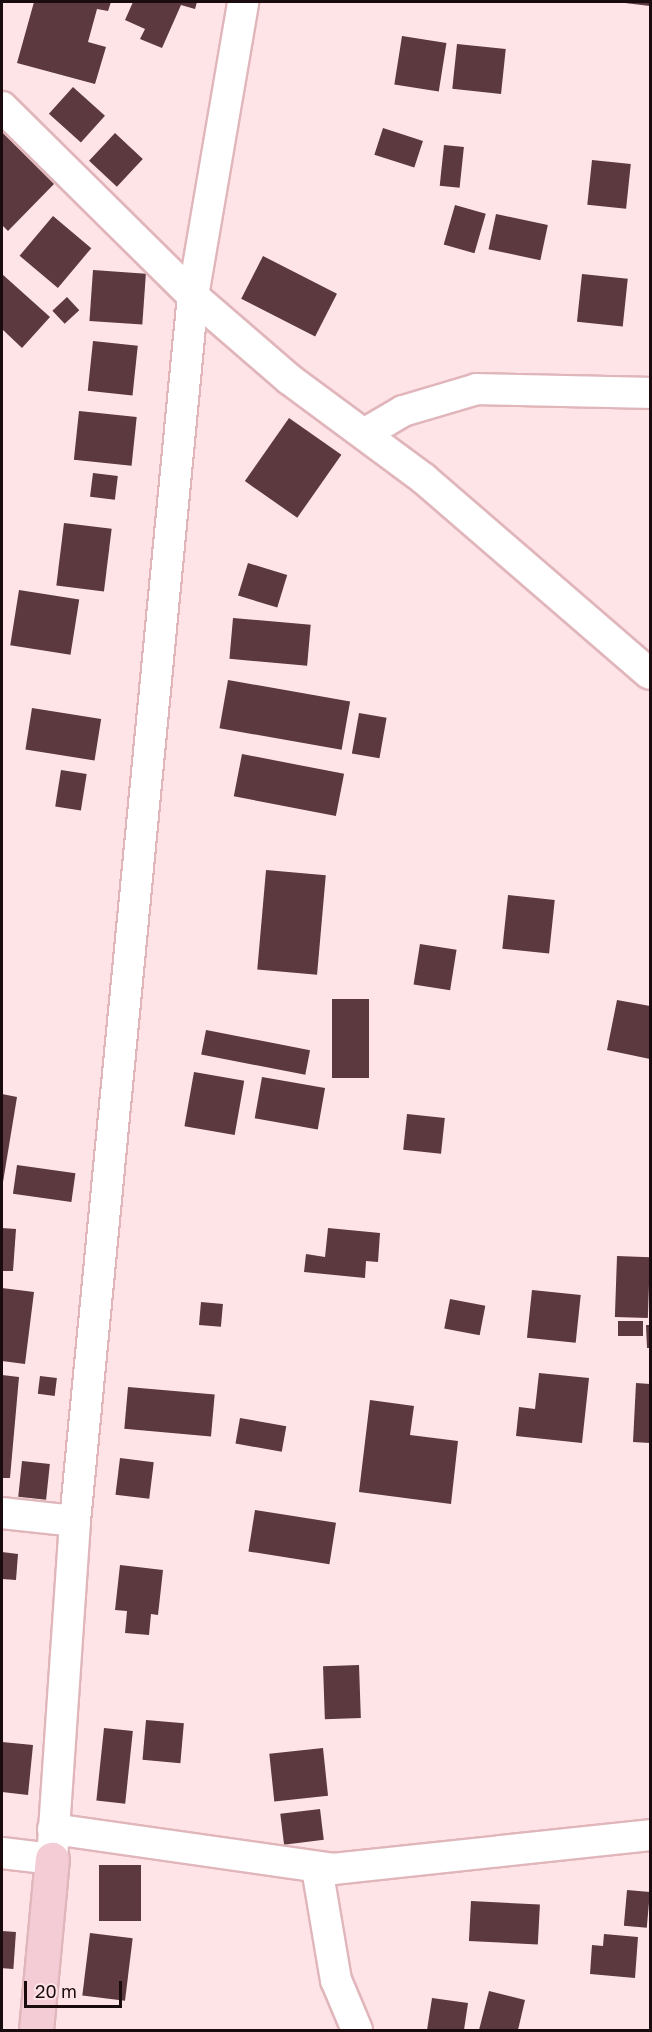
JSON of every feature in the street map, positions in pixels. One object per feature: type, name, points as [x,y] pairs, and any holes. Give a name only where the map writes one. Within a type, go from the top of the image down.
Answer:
[{"type":"street","points":[[36,2031],[53,1844],[75,1521],[193,296],[243,2]]},
{"type":"street","points":[[2,107],[193,296],[288,379],[424,478],[651,674]]},
{"type":"street","points":[[364,434],[403,411],[477,389],[651,393]]},
{"type":"street","points":[[2,1513],[75,1521]]},
{"type":"street","points":[[2,1853],[53,1844],[317,1868],[651,1835]]},
{"type":"street","points":[[317,1868],[336,1980],[357,2031]]},
{"type":"building","points":[[34,2],[111,2],[108,11],[97,9],[88,42],[106,47],[95,84],[17,63]]},
{"type":"building","points":[[133,2],[197,2],[195,9],[181,5],[162,48],[140,39],[145,29],[125,20]]},
{"type":"building","points":[[650,2],[650,6],[625,3]]},
{"type":"building","points":[[402,36],[446,43],[439,91],[394,84]]},
{"type":"building","points":[[457,44],[506,49],[501,94],[452,89]]},
{"type":"building","points":[[73,87],[105,116],[81,143],[49,114]]},
{"type":"building","points":[[383,128],[423,141],[414,168],[374,155]]},
{"type":"building","points":[[2,132],[54,184],[8,231],[2,225]]},
{"type":"building","points":[[115,133],[143,159],[117,187],[89,161]]},
{"type":"building","points":[[444,145],[464,147],[460,188],[440,186]]},
{"type":"building","points":[[592,160],[631,164],[626,209],[587,205]]},
{"type":"building","points":[[455,205],[486,214],[474,253],[444,244]]},
{"type":"building","points":[[496,214],[548,225],[540,260],[489,249]]},
{"type":"building","points":[[53,216],[91,248],[58,288],[20,256]]},
{"type":"building","points":[[263,256],[337,294],[315,336],[241,299]]},
{"type":"building","points":[[93,270],[146,274],[142,325],[89,321]]},
{"type":"building","points":[[2,274],[50,317],[22,348],[2,329]]},
{"type":"building","points":[[582,274],[628,279],[623,327],[577,322]]},
{"type":"building","points":[[67,297],[79,310],[65,324],[52,311]]},
{"type":"building","points":[[93,341],[138,346],[133,395],[88,391]]},
{"type":"building","points":[[79,411],[137,417],[132,466],[74,460]]},
{"type":"building","points":[[289,418],[341,455],[297,518],[245,481]]},
{"type":"building","points":[[93,473],[118,476],[115,500],[90,497]]},
{"type":"building","points":[[64,523],[112,529],[104,591],[56,586]]},
{"type":"building","points":[[248,563],[287,575],[277,608],[238,596]]},
{"type":"building","points":[[19,590],[79,600],[70,655],[10,645]]},
{"type":"building","points":[[233,618],[311,625],[307,666],[229,659]]},
{"type":"building","points":[[228,680],[350,702],[342,750],[219,728]]},
{"type":"building","points":[[32,708],[101,719],[95,760],[25,749]]},
{"type":"building","points":[[359,713],[387,718],[379,758],[352,753]]},
{"type":"building","points":[[242,754],[344,774],[336,816],[234,796]]},
{"type":"building","points":[[61,770],[87,774],[81,811],[55,807]]},
{"type":"building","points":[[266,870],[326,875],[317,975],[257,970]]},
{"type":"building","points":[[508,895],[555,900],[549,954],[502,949]]},
{"type":"building","points":[[420,944],[457,950],[450,990],[414,984]]},
{"type":"building","points":[[332,999],[369,999],[369,1078],[332,1078]]},
{"type":"building","points":[[617,1000],[650,1006],[650,1059],[607,1050]]},
{"type":"building","points":[[206,1030],[310,1050],[305,1075],[201,1055]]},
{"type":"building","points":[[194,1072],[244,1081],[235,1135],[184,1126]]},
{"type":"building","points":[[262,1077],[325,1088],[318,1129],[255,1118]]},
{"type":"building","points":[[2,1094],[17,1097],[3,1182],[2,1182]]},
{"type":"building","points":[[407,1114],[445,1118],[441,1154],[403,1150]]},
{"type":"building","points":[[17,1165],[75,1173],[71,1202],[13,1194]]},
{"type":"building","points":[[2,1228],[16,1229],[13,1271],[2,1271]]},
{"type":"building","points":[[328,1228],[380,1233],[378,1262],[366,1261],[365,1278],[304,1272],[306,1254],[325,1257]]},
{"type":"building","points":[[617,1256],[650,1257],[648,1318],[615,1317]]},
{"type":"building","points":[[2,1288],[34,1292],[25,1364],[2,1361]]},
{"type":"building","points":[[532,1290],[581,1295],[576,1343],[527,1338]]},
{"type":"building","points":[[450,1299],[485,1306],[480,1335],[444,1328]]},
{"type":"building","points":[[201,1302],[223,1304],[221,1327],[199,1325]]},
{"type":"building","points":[[618,1321],[643,1321],[643,1336],[618,1336]]},
{"type":"building","points":[[646,1325],[650,1325],[650,1348],[647,1348]]},
{"type":"building","points":[[539,1373],[589,1378],[582,1443],[516,1436],[519,1407],[535,1409]]},
{"type":"building","points":[[2,1375],[19,1377],[10,1478],[2,1478]]},
{"type":"building","points":[[40,1376],[57,1378],[55,1396],[38,1394]]},
{"type":"building","points":[[636,1383],[650,1384],[650,1443],[633,1442]]},
{"type":"building","points":[[128,1387],[215,1395],[211,1436],[124,1429]]},
{"type":"building","points":[[370,1400],[414,1406],[410,1435],[458,1441],[451,1504],[359,1492]]},
{"type":"building","points":[[240,1418],[286,1426],[282,1452],[235,1444]]},
{"type":"building","points":[[120,1458],[154,1462],[149,1499],[115,1495]]},
{"type":"building","points":[[22,1461],[50,1464],[46,1500],[18,1497]]},
{"type":"building","points":[[255,1510],[336,1523],[329,1564],[248,1551]]},
{"type":"building","points":[[2,1552],[18,1554],[16,1580],[2,1579]]},
{"type":"building","points":[[120,1565],[163,1570],[158,1615],[151,1614],[149,1635],[125,1633],[127,1611],[115,1610]]},
{"type":"building","points":[[359,1665],[361,1718],[325,1719],[323,1666]]},
{"type":"building","points":[[146,1720],[184,1723],[180,1763],[143,1760]]},
{"type":"building","points":[[104,1728],[133,1731],[125,1804],[96,1801]]},
{"type":"building","points":[[2,1742],[33,1745],[28,1795],[2,1792]]},
{"type":"building","points":[[323,1748],[328,1796],[274,1801],[269,1754]]},
{"type":"building","points":[[320,1809],[324,1840],[284,1845],[280,1814]]},
{"type":"building","points":[[99,1865],[141,1865],[141,1921],[99,1921]]},
{"type":"building","points":[[627,1890],[650,1892],[647,1928],[624,1926]]},
{"type":"building","points":[[471,1901],[540,1905],[538,1945],[469,1941]]},
{"type":"building","points":[[2,1931],[16,1932],[13,1969],[2,1968]]},
{"type":"building","points":[[90,1933],[133,1938],[125,2001],[82,1996]]},
{"type":"building","points":[[604,1934],[638,1937],[635,1978],[590,1974],[592,1945],[603,1946]]},
{"type":"building","points":[[489,1991],[525,2000],[518,2030],[479,2030]]},
{"type":"building","points":[[432,1998],[468,2003],[464,2030],[427,2030]]}]
